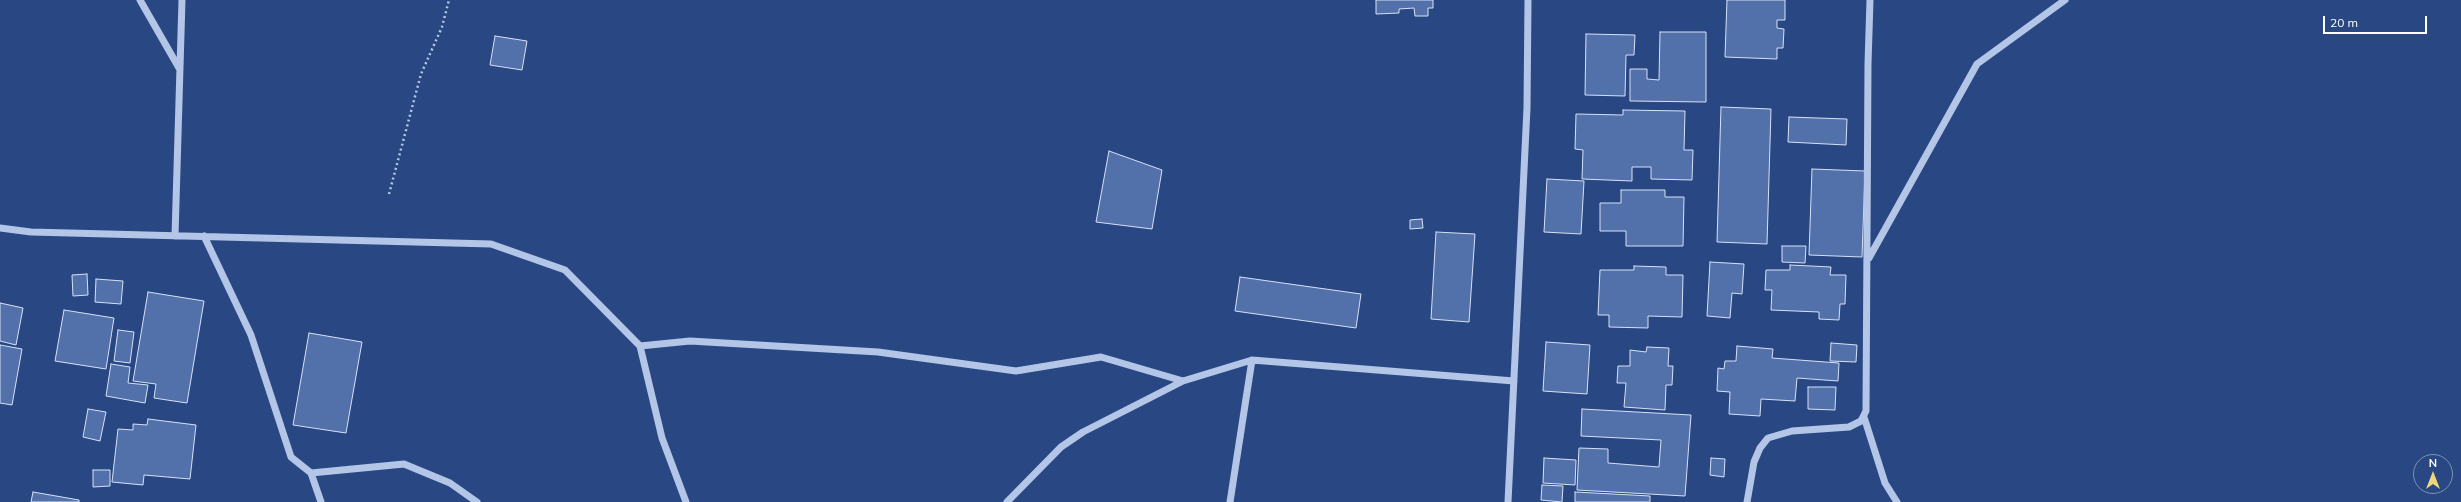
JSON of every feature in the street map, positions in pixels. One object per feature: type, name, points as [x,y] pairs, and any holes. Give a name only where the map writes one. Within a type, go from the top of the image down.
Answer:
[{"type":"street","points":[[140,0],[179,68]]},
{"type":"street","points":[[175,236],[182,0]]},
{"type":"street","points":[[1508,502],[1527,108],[1528,0]]},
{"type":"street","points":[[1747,502],[1754,462],[1760,448],[1768,438],[1792,431],[1849,427],[1857,424],[1864,417],[1868,402],[1868,64],[1870,0]]},
{"type":"street","points":[[1868,260],[1977,64],[2065,0]]},
{"type":"street","points":[[0,228],[31,232],[491,244],[565,270],[640,346],[662,438],[686,502]]},
{"type":"street","points":[[204,236],[252,335],[291,457],[311,473],[321,502]]},
{"type":"street","points":[[640,346],[690,341],[878,352],[1016,370],[1101,357],[1183,382]]},
{"type":"street","points":[[1007,502],[1061,447],[1084,432],[1183,382],[1252,360],[1514,382]]},
{"type":"street","points":[[1230,502],[1252,360]]},
{"type":"street","points":[[1864,417],[1885,483],[1897,502]]},
{"type":"street","points":[[311,473],[404,464],[450,483],[477,502]]},
{"type":"path","points":[[389,194],[421,74],[442,27],[449,0]]},
{"type":"building","points":[[1376,0],[1433,0],[1433,8],[1428,8],[1428,16],[1415,16],[1414,8],[1399,9],[1399,13],[1376,14]]},
{"type":"building","points":[[1727,0],[1785,0],[1785,20],[1777,20],[1777,28],[1784,29],[1783,48],[1777,48],[1777,59],[1725,57]]},
{"type":"building","points":[[1660,32],[1706,32],[1706,102],[1630,101],[1630,69],[1647,69],[1647,79],[1659,80]]},
{"type":"building","points":[[1586,34],[1635,35],[1634,55],[1626,55],[1625,96],[1585,95]]},
{"type":"building","points":[[495,36],[527,41],[522,70],[490,65]]},
{"type":"building","points":[[1721,107],[1771,109],[1767,244],[1717,242]]},
{"type":"building","points":[[1623,110],[1685,111],[1684,150],[1693,150],[1692,180],[1651,179],[1651,167],[1632,167],[1632,181],[1582,179],[1583,150],[1575,149],[1576,114],[1623,115]]},
{"type":"building","points":[[1789,117],[1847,119],[1846,145],[1788,142]]},
{"type":"building","points":[[1109,151],[1162,170],[1152,229],[1096,222]]},
{"type":"building","points":[[1812,169],[1865,171],[1862,257],[1809,255]]},
{"type":"building","points":[[1547,179],[1584,181],[1581,234],[1544,232]]},
{"type":"building","points":[[1621,190],[1665,190],[1665,197],[1684,197],[1683,246],[1626,246],[1626,231],[1600,231],[1600,203],[1621,203]]},
{"type":"building","points":[[1422,219],[1423,228],[1410,229],[1410,220]]},
{"type":"building","points":[[1436,232],[1475,234],[1469,322],[1431,319]]},
{"type":"building","points":[[1782,246],[1806,246],[1805,263],[1782,262]]},
{"type":"building","points":[[1710,262],[1744,264],[1742,294],[1732,293],[1730,318],[1707,316]]},
{"type":"building","points":[[1790,265],[1831,267],[1830,275],[1846,275],[1845,304],[1840,304],[1839,320],[1819,319],[1819,312],[1771,310],[1772,290],[1765,290],[1766,270],[1790,270]]},
{"type":"building","points":[[1634,266],[1666,267],[1666,275],[1683,275],[1682,317],[1648,316],[1648,328],[1609,327],[1609,315],[1598,315],[1600,270],[1634,270]]},
{"type":"building","points":[[87,274],[88,295],[73,296],[72,275]]},
{"type":"building","points":[[1240,277],[1361,294],[1356,328],[1235,311]]},
{"type":"building","points":[[96,279],[123,281],[121,304],[95,302]]},
{"type":"building","points":[[148,292],[204,301],[187,403],[154,398],[156,384],[133,381]]},
{"type":"building","points":[[0,303],[23,308],[16,345],[0,341]]},
{"type":"building","points":[[64,310],[114,318],[106,369],[55,361]]},
{"type":"building","points":[[118,330],[134,332],[130,363],[114,361]]},
{"type":"building","points":[[309,333],[362,342],[346,433],[293,425]]},
{"type":"building","points":[[1546,342],[1590,345],[1587,394],[1543,391]]},
{"type":"building","points":[[1831,343],[1857,345],[1856,362],[1830,361]]},
{"type":"building","points":[[0,345],[22,349],[12,405],[0,403]]},
{"type":"building","points":[[1737,346],[1773,349],[1772,358],[1839,363],[1838,381],[1797,378],[1795,401],[1761,399],[1760,416],[1729,414],[1730,392],[1717,391],[1718,368],[1724,369],[1725,361],[1736,361]]},
{"type":"building","points":[[1647,347],[1669,348],[1668,366],[1673,366],[1672,385],[1666,385],[1665,410],[1624,407],[1626,383],[1617,383],[1618,366],[1630,366],[1630,350],[1646,352]]},
{"type":"building","points":[[111,364],[130,367],[128,383],[148,385],[145,403],[106,396]]},
{"type":"building","points":[[1808,387],[1836,387],[1835,410],[1808,409]]},
{"type":"building","points":[[88,409],[106,412],[100,441],[83,437]]},
{"type":"building","points":[[1582,409],[1691,415],[1685,496],[1577,490],[1579,448],[1608,449],[1608,463],[1659,467],[1661,440],[1581,436]]},
{"type":"building","points":[[148,419],[196,425],[190,479],[144,475],[143,485],[112,482],[118,429],[133,430],[133,424],[147,425]]},
{"type":"building","points":[[1544,458],[1576,460],[1575,485],[1543,483]]},
{"type":"building","points":[[1711,458],[1725,459],[1724,477],[1710,475]]},
{"type":"building","points":[[93,470],[110,470],[110,486],[93,487]]},
{"type":"building","points":[[1542,485],[1563,486],[1562,502],[1541,500]]},
{"type":"building","points":[[33,492],[79,500],[79,502],[31,502]]},
{"type":"building","points":[[1575,492],[1650,496],[1650,502],[1575,502]]}]
